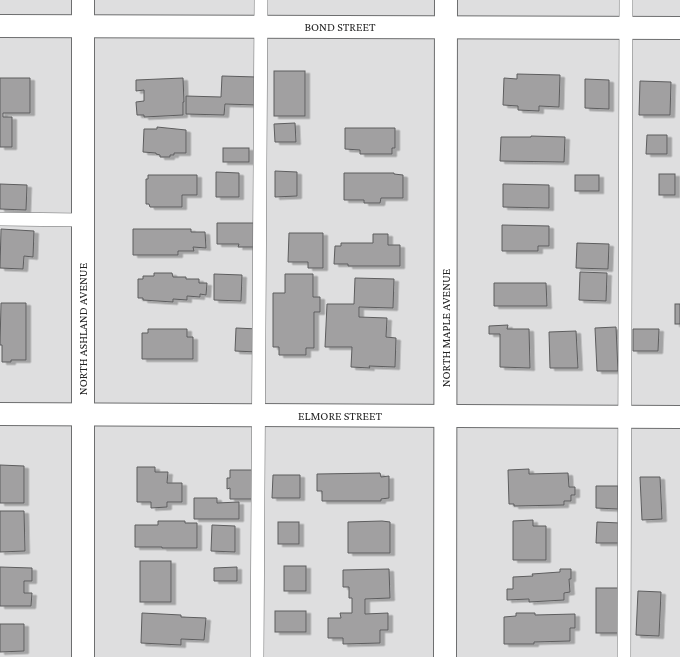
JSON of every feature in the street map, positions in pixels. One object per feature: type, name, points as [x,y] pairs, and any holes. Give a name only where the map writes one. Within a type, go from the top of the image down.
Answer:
[{"type":"street","name":"NORTH ASHLAND AVENUE","points":[[83,0],[83,657]]},
{"type":"street","name":"NORTH MAPLE AVENUE","points":[[445,657],[446,0]]},
{"type":"street","name":"BOND STREET","points":[[0,26],[680,28]]},
{"type":"street","name":"ELMORE STREET","points":[[0,414],[680,417]]},
{"type":"lane","points":[[257,657],[261,0]]},
{"type":"lane","points":[[624,657],[626,0]]},
{"type":"lane","points":[[0,219],[83,220]]},
{"type":"building","points":[[274,71],[305,71],[305,116],[274,116]]},
{"type":"building","points":[[517,74],[560,75],[559,107],[539,106],[539,111],[518,110],[518,106],[503,105],[504,78],[517,79]]},
{"type":"building","points":[[222,76],[257,77],[256,105],[225,104],[224,115],[186,114],[186,96],[221,97]]},
{"type":"building","points":[[0,78],[30,78],[30,113],[3,113],[3,117],[12,117],[12,147],[0,147]]},
{"type":"building","points":[[183,78],[183,115],[144,117],[144,115],[137,115],[136,102],[144,101],[144,90],[136,91],[136,80]]},
{"type":"building","points":[[585,79],[609,80],[609,109],[585,108]]},
{"type":"building","points":[[640,81],[671,82],[670,115],[639,115]]},
{"type":"building","points":[[295,123],[296,142],[275,142],[274,124]]},
{"type":"building","points":[[157,127],[186,130],[186,153],[174,153],[174,155],[170,155],[170,157],[160,157],[160,155],[156,153],[143,152],[144,129],[157,129]]},
{"type":"building","points":[[345,128],[395,128],[395,148],[392,148],[392,154],[360,154],[360,150],[345,149]]},
{"type":"building","points":[[647,135],[667,135],[667,154],[646,154]]},
{"type":"building","points":[[501,137],[565,137],[564,162],[500,161]]},
{"type":"building","points":[[223,148],[249,148],[249,162],[223,162]]},
{"type":"building","points":[[275,171],[297,172],[297,196],[275,197]]},
{"type":"building","points":[[216,172],[239,173],[239,197],[216,197]]},
{"type":"building","points":[[344,173],[394,173],[403,175],[403,198],[381,198],[380,203],[364,203],[364,200],[344,200]]},
{"type":"building","points":[[659,174],[675,174],[675,195],[659,195]]},
{"type":"building","points":[[148,175],[197,175],[197,195],[182,195],[182,207],[150,207],[149,204],[146,204],[146,179],[148,179]]},
{"type":"building","points":[[575,175],[599,175],[599,191],[575,191]]},
{"type":"building","points":[[0,184],[27,185],[26,210],[0,209]]},
{"type":"building","points":[[503,184],[549,185],[549,208],[503,207]]},
{"type":"building","points":[[217,223],[258,223],[258,247],[238,247],[239,244],[217,244]]},
{"type":"building","points":[[502,225],[549,226],[549,246],[538,246],[538,251],[502,251]]},
{"type":"building","points":[[1,229],[34,231],[33,257],[24,256],[23,269],[0,268]]},
{"type":"building","points":[[133,229],[191,229],[191,232],[205,232],[206,248],[193,247],[194,251],[178,251],[178,255],[133,255]]},
{"type":"building","points":[[289,233],[323,233],[323,268],[308,268],[308,262],[288,262]]},
{"type":"building","points":[[373,234],[388,234],[388,245],[400,245],[400,266],[348,266],[348,264],[334,264],[335,246],[341,246],[341,243],[373,243]]},
{"type":"building","points":[[577,243],[609,244],[608,269],[576,268]]},
{"type":"building","points":[[580,272],[607,273],[606,301],[579,300]]},
{"type":"building","points":[[154,273],[172,273],[173,277],[199,279],[199,283],[207,283],[206,295],[200,294],[200,297],[187,296],[187,300],[173,299],[173,302],[143,300],[143,298],[138,298],[138,279],[143,279],[143,276],[154,276]]},
{"type":"building","points":[[214,274],[242,275],[241,301],[214,300]]},
{"type":"building","points":[[285,274],[313,274],[313,297],[320,297],[320,312],[314,312],[314,348],[306,348],[306,355],[279,355],[279,347],[273,347],[273,293],[285,293]]},
{"type":"building","points":[[355,278],[394,279],[393,308],[359,307],[359,317],[387,318],[386,337],[396,338],[395,367],[351,367],[352,347],[325,347],[327,304],[354,304]]},
{"type":"building","points":[[494,283],[546,283],[547,306],[494,306]]},
{"type":"building","points":[[1,303],[26,303],[26,360],[11,360],[11,362],[2,362],[2,345],[0,345]]},
{"type":"building","points":[[675,304],[680,304],[680,324],[675,324]]},
{"type":"building","points":[[508,325],[507,329],[529,329],[530,368],[500,367],[500,334],[489,334],[489,326]]},
{"type":"building","points":[[616,327],[618,371],[597,371],[595,328]]},
{"type":"building","points":[[236,328],[258,329],[257,352],[235,351]]},
{"type":"building","points":[[148,329],[187,329],[187,337],[193,337],[193,359],[142,359],[142,333],[148,333]]},
{"type":"building","points":[[633,329],[659,329],[658,351],[633,351]]},
{"type":"building","points":[[576,331],[578,368],[550,368],[549,332]]},
{"type":"building","points":[[0,465],[24,466],[24,503],[0,503]]},
{"type":"building","points":[[137,467],[155,467],[155,472],[168,472],[167,483],[182,483],[182,502],[167,502],[167,507],[151,508],[151,502],[137,502]]},
{"type":"building","points":[[529,469],[529,474],[568,473],[569,487],[575,487],[575,495],[571,495],[571,501],[564,501],[564,505],[514,506],[514,504],[509,504],[508,470]]},
{"type":"building","points":[[230,470],[253,470],[254,499],[230,499],[230,488],[227,489],[227,478],[230,478]]},
{"type":"building","points":[[380,473],[381,477],[389,476],[389,498],[381,499],[381,501],[322,501],[322,491],[317,491],[317,474]]},
{"type":"building","points":[[273,475],[300,475],[300,498],[272,498]]},
{"type":"building","points":[[640,477],[660,477],[662,519],[642,520]]},
{"type":"building","points":[[596,486],[618,486],[618,509],[596,508]]},
{"type":"building","points":[[194,498],[217,498],[217,503],[239,502],[239,519],[194,519]]},
{"type":"building","points":[[0,511],[24,511],[25,551],[0,552]]},
{"type":"building","points":[[533,520],[533,526],[546,526],[546,560],[513,560],[513,521]]},
{"type":"building","points":[[158,521],[185,521],[185,523],[197,523],[197,548],[135,547],[135,525],[158,525]]},
{"type":"building","points":[[278,522],[299,522],[299,544],[278,544]]},
{"type":"building","points":[[348,522],[390,522],[390,553],[348,553]]},
{"type":"building","points":[[597,522],[620,523],[619,543],[596,543]]},
{"type":"building","points":[[212,525],[235,526],[235,552],[211,551]]},
{"type":"building","points":[[140,561],[171,561],[171,602],[140,602]]},
{"type":"building","points":[[284,566],[306,566],[306,591],[284,591]]},
{"type":"building","points":[[0,567],[32,568],[32,581],[24,581],[24,593],[32,593],[31,606],[0,606]]},
{"type":"building","points":[[237,567],[237,581],[214,581],[214,568]]},
{"type":"building","points":[[389,569],[390,598],[365,599],[365,614],[388,613],[388,630],[380,630],[380,643],[343,644],[343,638],[328,638],[328,618],[341,618],[340,613],[352,613],[352,598],[349,598],[349,587],[343,587],[343,570]]},
{"type":"building","points":[[560,569],[571,569],[571,579],[569,579],[570,592],[564,593],[564,600],[529,602],[529,599],[507,600],[507,589],[513,589],[513,577],[560,572]]},
{"type":"building","points":[[596,588],[622,588],[622,633],[596,633]]},
{"type":"building","points":[[638,591],[661,592],[659,636],[636,635]]},
{"type":"building","points":[[275,611],[306,611],[306,632],[275,632]]},
{"type":"building","points":[[142,613],[206,618],[204,640],[181,639],[181,645],[141,643]]},
{"type":"building","points":[[516,613],[535,613],[535,615],[575,614],[575,628],[570,628],[570,641],[534,642],[534,644],[504,644],[504,617],[516,616]]},
{"type":"building","points":[[0,624],[24,624],[24,651],[0,652]]}]
